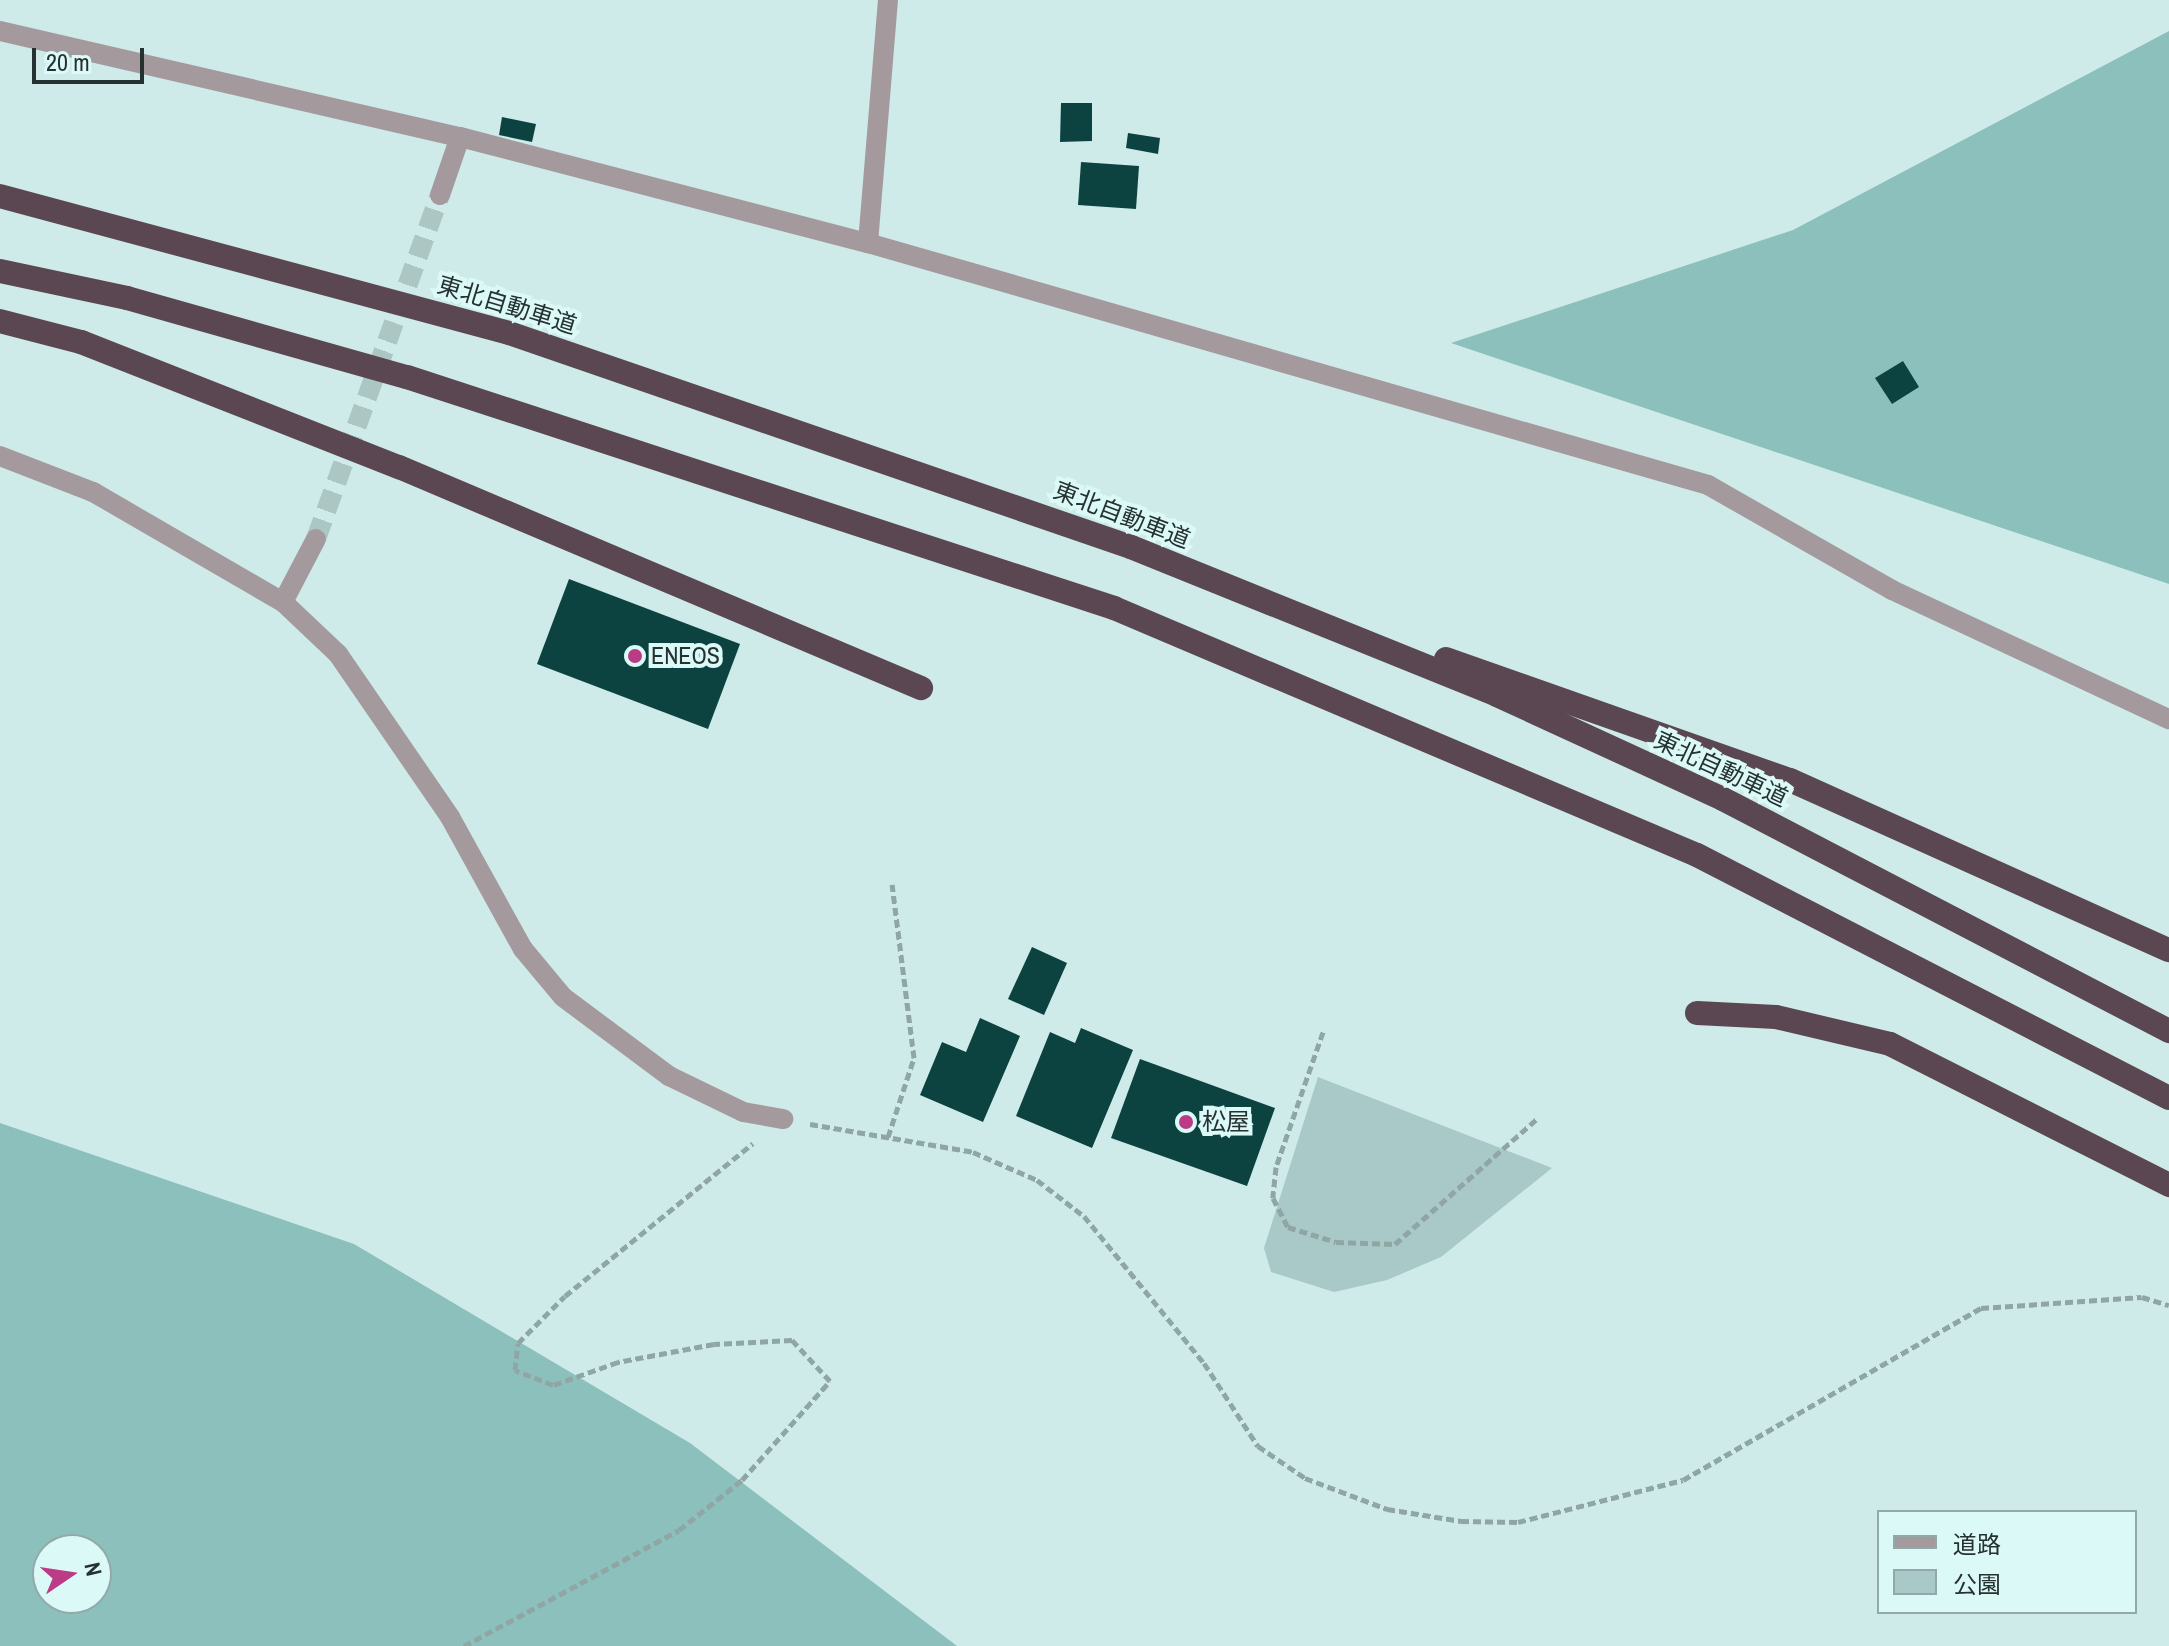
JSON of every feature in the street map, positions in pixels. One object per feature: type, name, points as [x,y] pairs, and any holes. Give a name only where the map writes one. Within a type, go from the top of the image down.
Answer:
[{"type":"highway","name":"東北自動車道","points":[[0,196],[509,333],[1131,547],[1497,695],[1723,799],[2169,1031]]},
{"type":"highway","points":[[0,271],[127,298],[407,377],[1114,608],[1697,855],[2169,1098]]},
{"type":"highway","points":[[0,321],[81,342],[399,467],[921,688]]},
{"type":"highway","points":[[1131,547],[1790,780],[2169,950]]},
{"type":"highway","points":[[1697,1013],[1776,1017],[1890,1044],[2169,1185]]},
{"type":"street","points":[[868,243],[888,0]]},
{"type":"street","points":[[0,31],[460,137],[868,243],[1708,485],[1892,590],[2169,719]]},
{"type":"street","points":[[440,195],[460,137]]},
{"type":"street","points":[[0,456],[93,492],[283,602],[338,654],[450,817],[523,949],[563,997],[669,1076],[743,1112],[783,1119]]},
{"type":"street","points":[[283,602],[316,539]]},
{"type":"path","points":[[888,1137],[914,1058],[892,884]]},
{"type":"path","points":[[1323,1032],[1276,1167],[1273,1198],[1288,1227],[1336,1242],[1395,1244],[1538,1118]]},
{"type":"path","points":[[464,1646],[679,1530],[742,1480],[830,1381],[792,1340],[714,1344],[618,1362],[553,1385],[515,1370],[518,1343],[565,1296],[783,1119],[973,1152],[1037,1180],[1084,1216],[1204,1363],[1258,1446],[1305,1478],[1387,1509],[1461,1521],[1518,1522],[1683,1480],[1981,1308],[2142,1297],[2169,1305]]},
{"type":"green space","points":[[1318,1077],[1552,1168],[1441,1257],[1387,1280],[1334,1292],[1271,1272],[1264,1248]]},
{"type":"shaded area","points":[[2169,31],[2169,584],[1451,343],[1793,230]]},
{"type":"shaded area","points":[[0,1123],[354,1244],[690,1443],[957,1646],[0,1646]]},
{"type":"building","points":[[1061,103],[1092,103],[1092,141],[1060,142]]},
{"type":"building","points":[[502,117],[536,124],[532,142],[499,135]]},
{"type":"building","points":[[1128,133],[1160,138],[1158,154],[1126,148]]},
{"type":"building","points":[[1081,162],[1139,166],[1136,209],[1078,205]]},
{"type":"building","points":[[1903,361],[1919,387],[1892,404],[1875,378]]},
{"type":"building","points":[[569,579],[740,644],[708,729],[537,664]]},
{"type":"building","points":[[1032,947],[1067,963],[1044,1015],[1008,999]]},
{"type":"building","points":[[980,1018],[1020,1036],[983,1122],[920,1095],[942,1042],[966,1052]]},
{"type":"building","points":[[1081,1028],[1133,1050],[1092,1148],[1016,1116],[1050,1032],[1075,1043]]},
{"type":"building","points":[[1140,1059],[1275,1108],[1247,1186],[1111,1138]]},
{"type":"tunnel","points":[[316,539],[440,195]]},
{"type":"place","name":"ENEOS","points":[[635,656]]},
{"type":"place","name":"松屋","points":[[1186,1122]]}]
